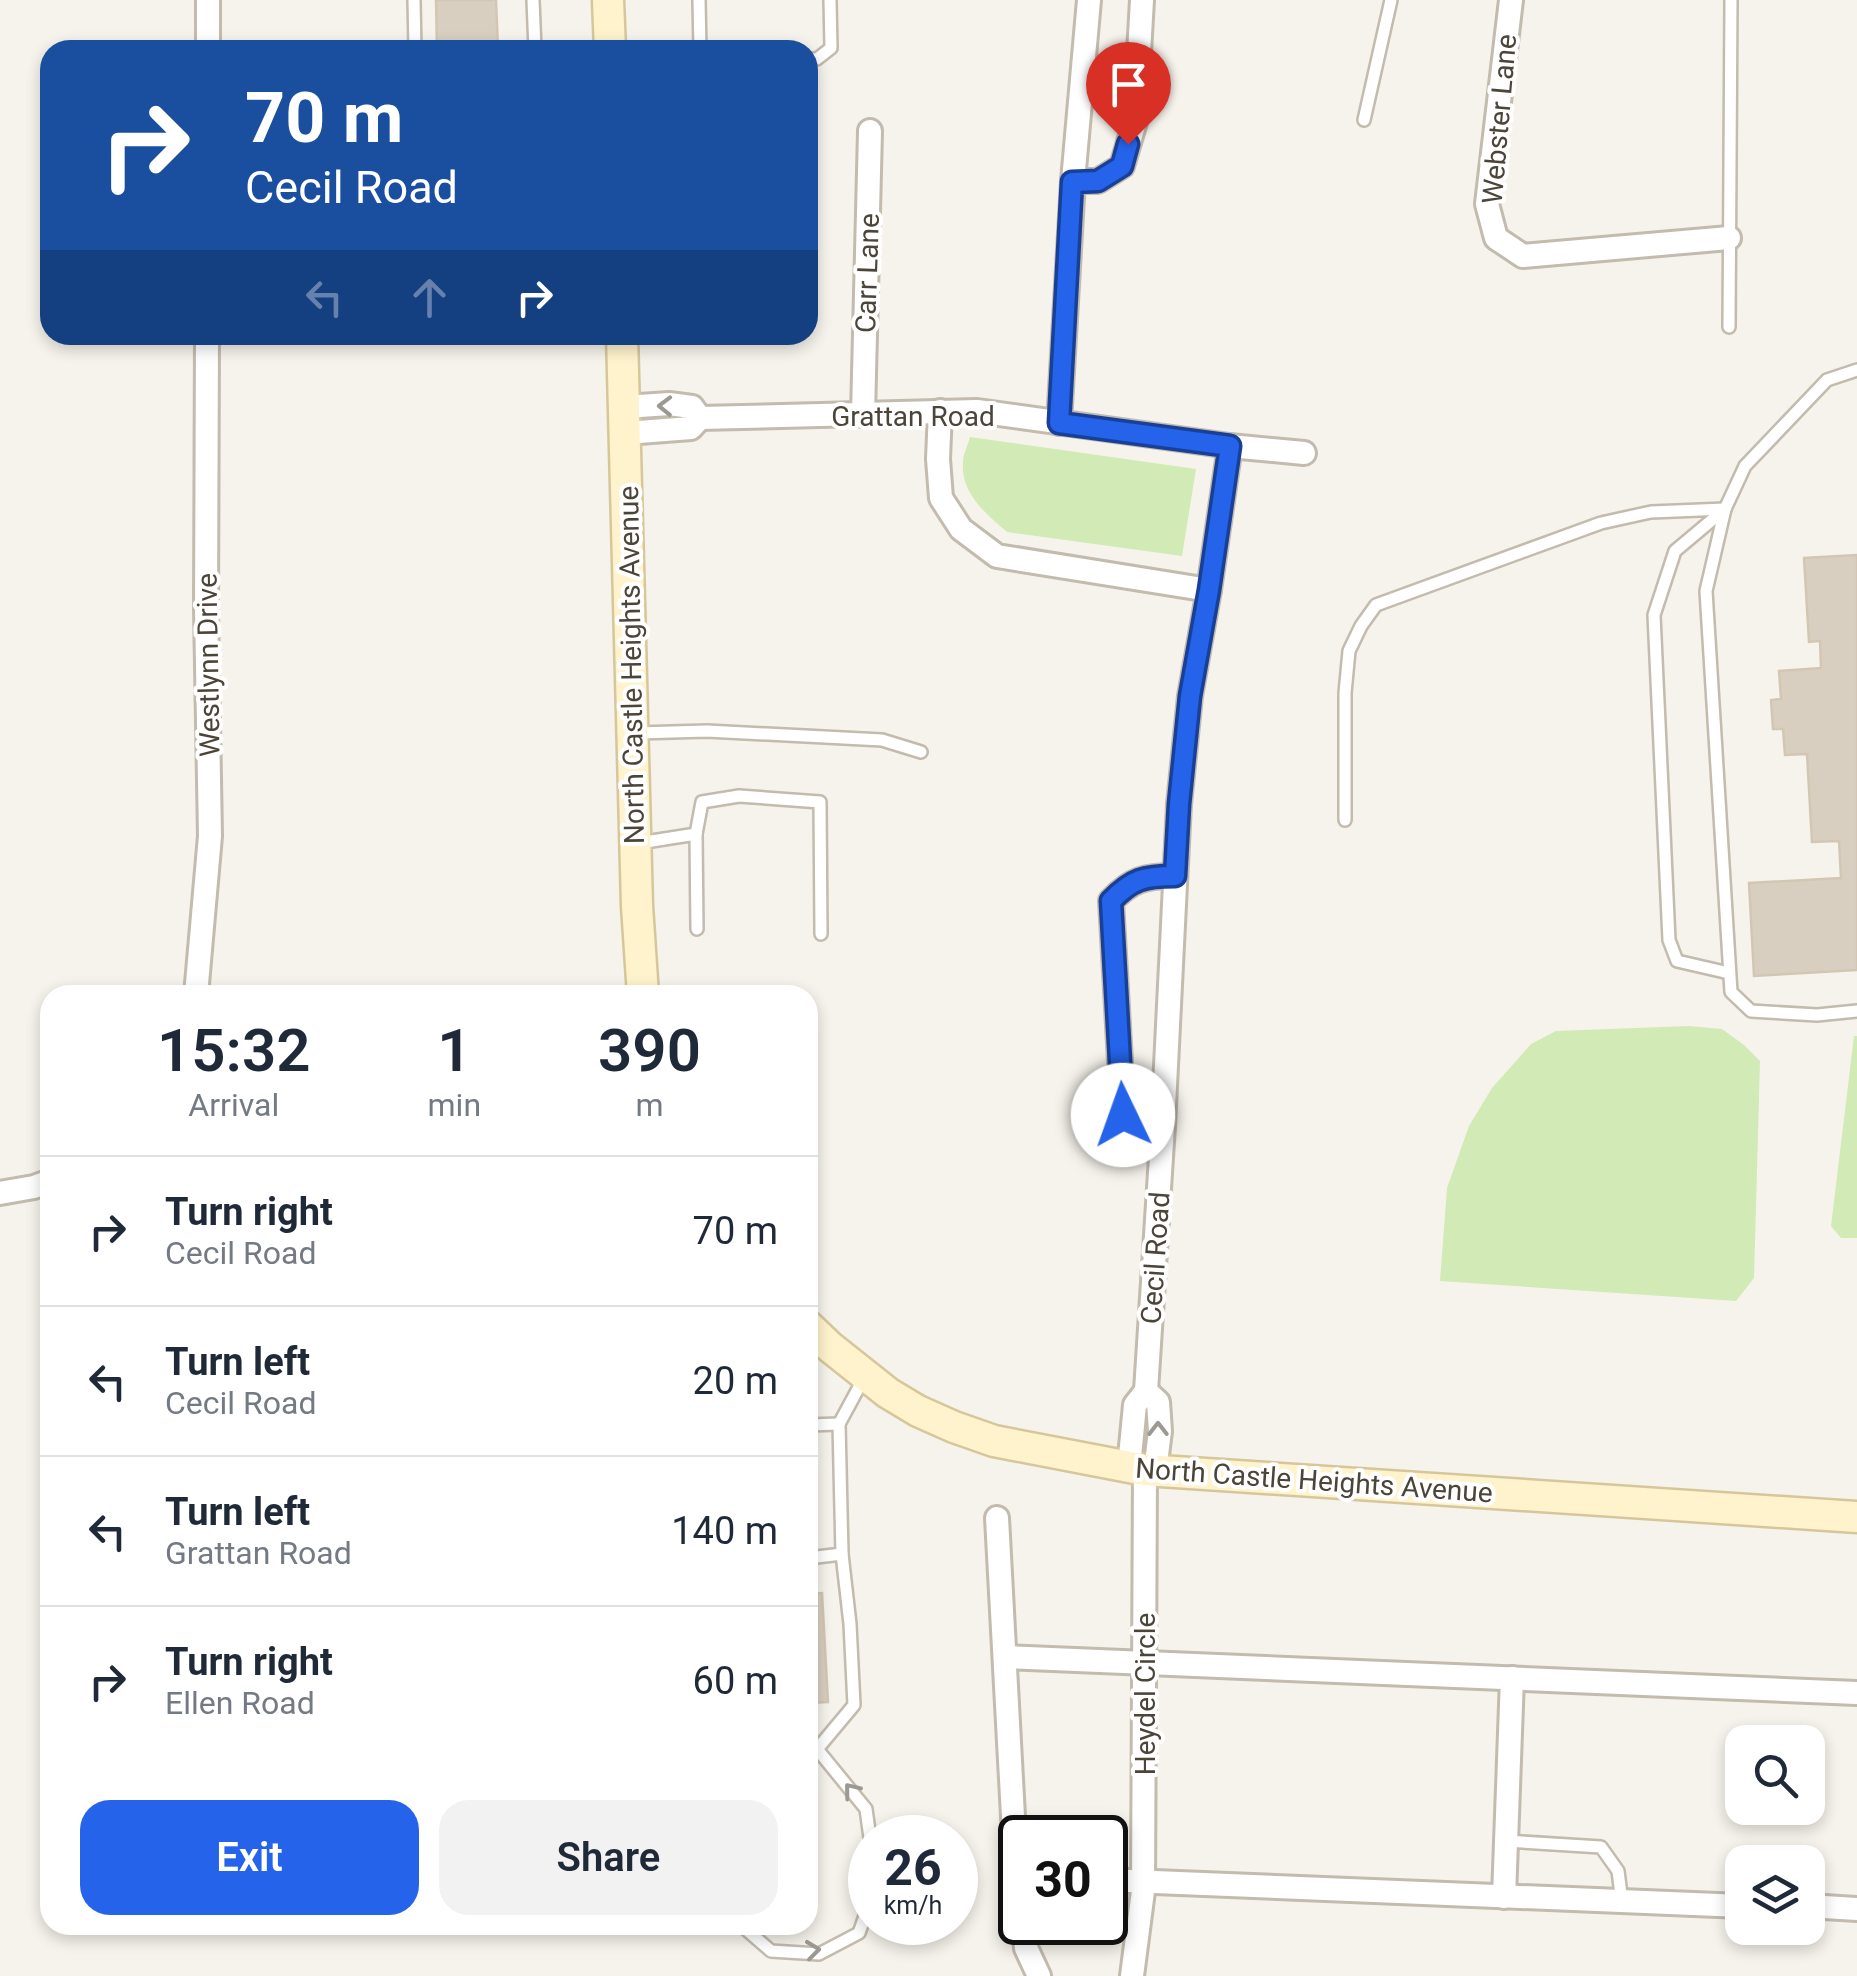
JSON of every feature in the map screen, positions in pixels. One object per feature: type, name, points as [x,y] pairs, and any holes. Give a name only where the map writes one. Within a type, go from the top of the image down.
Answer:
[{"type":"street","points":[[208,0],[208,40]]},
{"type":"street","points":[[608,0],[610,40]]},
{"type":"street","points":[[1059,423],[1072,182],[1089,0]]},
{"type":"street","points":[[1072,182],[1098,181],[1122,166],[1134,122],[1142,0]]},
{"type":"street","name":"Webster Lane","points":[[1511,0],[1486,204],[1496,238],[1524,256],[1730,238]]},
{"type":"street","name":"Carr Lane","points":[[863,415],[870,131]]},
{"type":"street","name":"Westlynn Drive","points":[[197,985],[210,836],[207,345]]},
{"type":"street","name":"North Castle Heights Avenue","points":[[622,345],[635,844],[642,985]]},
{"type":"street","name":"Grattan Road","points":[[626,420],[669,404],[692,408],[700,418],[977,411],[1304,453]]},
{"type":"street","points":[[940,411],[941,498],[961,529],[997,556],[1209,590]]},
{"type":"street","name":"Cecil Road","points":[[1143,1470],[1135,1405],[1146,1391],[1179,804],[1190,696],[1230,446]]},
{"type":"street","points":[[1163,1126],[1123,1115],[1111,901],[1128,884],[1152,876],[1175,876]]},
{"type":"street","points":[[0,1193],[40,1185]]},
{"type":"street","name":"North Castle Heights Avenue","points":[[818,1335],[865,1376],[918,1411],[994,1441],[1143,1470],[1857,1517]]},
{"type":"street","name":"Heydel Circle","points":[[1132,1976],[1144,1882],[1143,1470]]},
{"type":"street","points":[[997,1518],[1015,1815]]},
{"type":"street","points":[[1005,1657],[1857,1693]]},
{"type":"street","points":[[1504,1897],[1512,1678]]},
{"type":"street","points":[[1128,1881],[1725,1905]]},
{"type":"street","points":[[1825,1907],[1857,1909]]},
{"type":"street","points":[[1026,1945],[1040,1976]]},
{"type":"lane","points":[[414,0],[416,40]]},
{"type":"lane","points":[[533,0],[535,40]]},
{"type":"lane","points":[[699,0],[700,40]]},
{"type":"lane","points":[[818,58],[831,48],[830,0]]},
{"type":"lane","points":[[1364,120],[1391,0]]},
{"type":"lane","points":[[1729,328],[1732,0]]},
{"type":"lane","points":[[1857,370],[1827,380],[1745,466],[1724,509],[1706,591],[1731,992],[1751,1011],[1816,1015],[1857,1011]]},
{"type":"lane","points":[[1345,820],[1345,692],[1350,650],[1376,605],[1601,523],[1651,512],[1724,509]]},
{"type":"lane","points":[[1724,509],[1675,551],[1654,615],[1669,940],[1677,961],[1730,973]]},
{"type":"lane","points":[[632,734],[707,731],[882,740],[921,752]]},
{"type":"lane","points":[[696,929],[696,834],[702,802],[738,796],[820,802],[821,934]]},
{"type":"lane","points":[[635,844],[696,834]]},
{"type":"lane","points":[[818,1747],[854,1705],[842,1554],[839,1424],[865,1376]]},
{"type":"lane","points":[[818,1425],[839,1424]]},
{"type":"lane","points":[[818,1557],[842,1554]]},
{"type":"lane","points":[[818,1749],[867,1815]]},
{"type":"lane","points":[[1506,1841],[1601,1847],[1618,1871],[1622,1902]]},
{"type":"lane","points":[[753,1935],[771,1951],[819,1954],[848,1940]]},
{"type":"green space","points":[[970,437],[1196,469],[1182,556],[1007,532],[976,502],[966,484],[963,459]]},
{"type":"green space","points":[[1689,1026],[1722,1029],[1760,1061],[1754,1278],[1736,1301],[1440,1281],[1447,1188],[1469,1126],[1492,1088],[1531,1044],[1556,1031]]},
{"type":"green space","points":[[1854,1036],[1857,1238],[1841,1238],[1831,1226]]},
{"type":"building","points":[[436,0],[496,0],[498,40],[437,40]]},
{"type":"building","points":[[1857,555],[1857,970],[1754,976],[1749,883],[1841,878],[1839,841],[1812,842],[1807,754],[1785,755],[1783,729],[1773,729],[1771,700],[1781,699],[1779,671],[1821,668],[1820,641],[1809,642],[1804,558]]},
{"type":"building","points":[[818,1593],[822,1593],[828,1702],[818,1702]]},
{"type":"route","points":[[1123,1115],[1111,901],[1128,884],[1152,876],[1175,876],[1190,696],[1230,446],[1059,423],[1072,182],[1098,181],[1122,166],[1128,144]]}]
